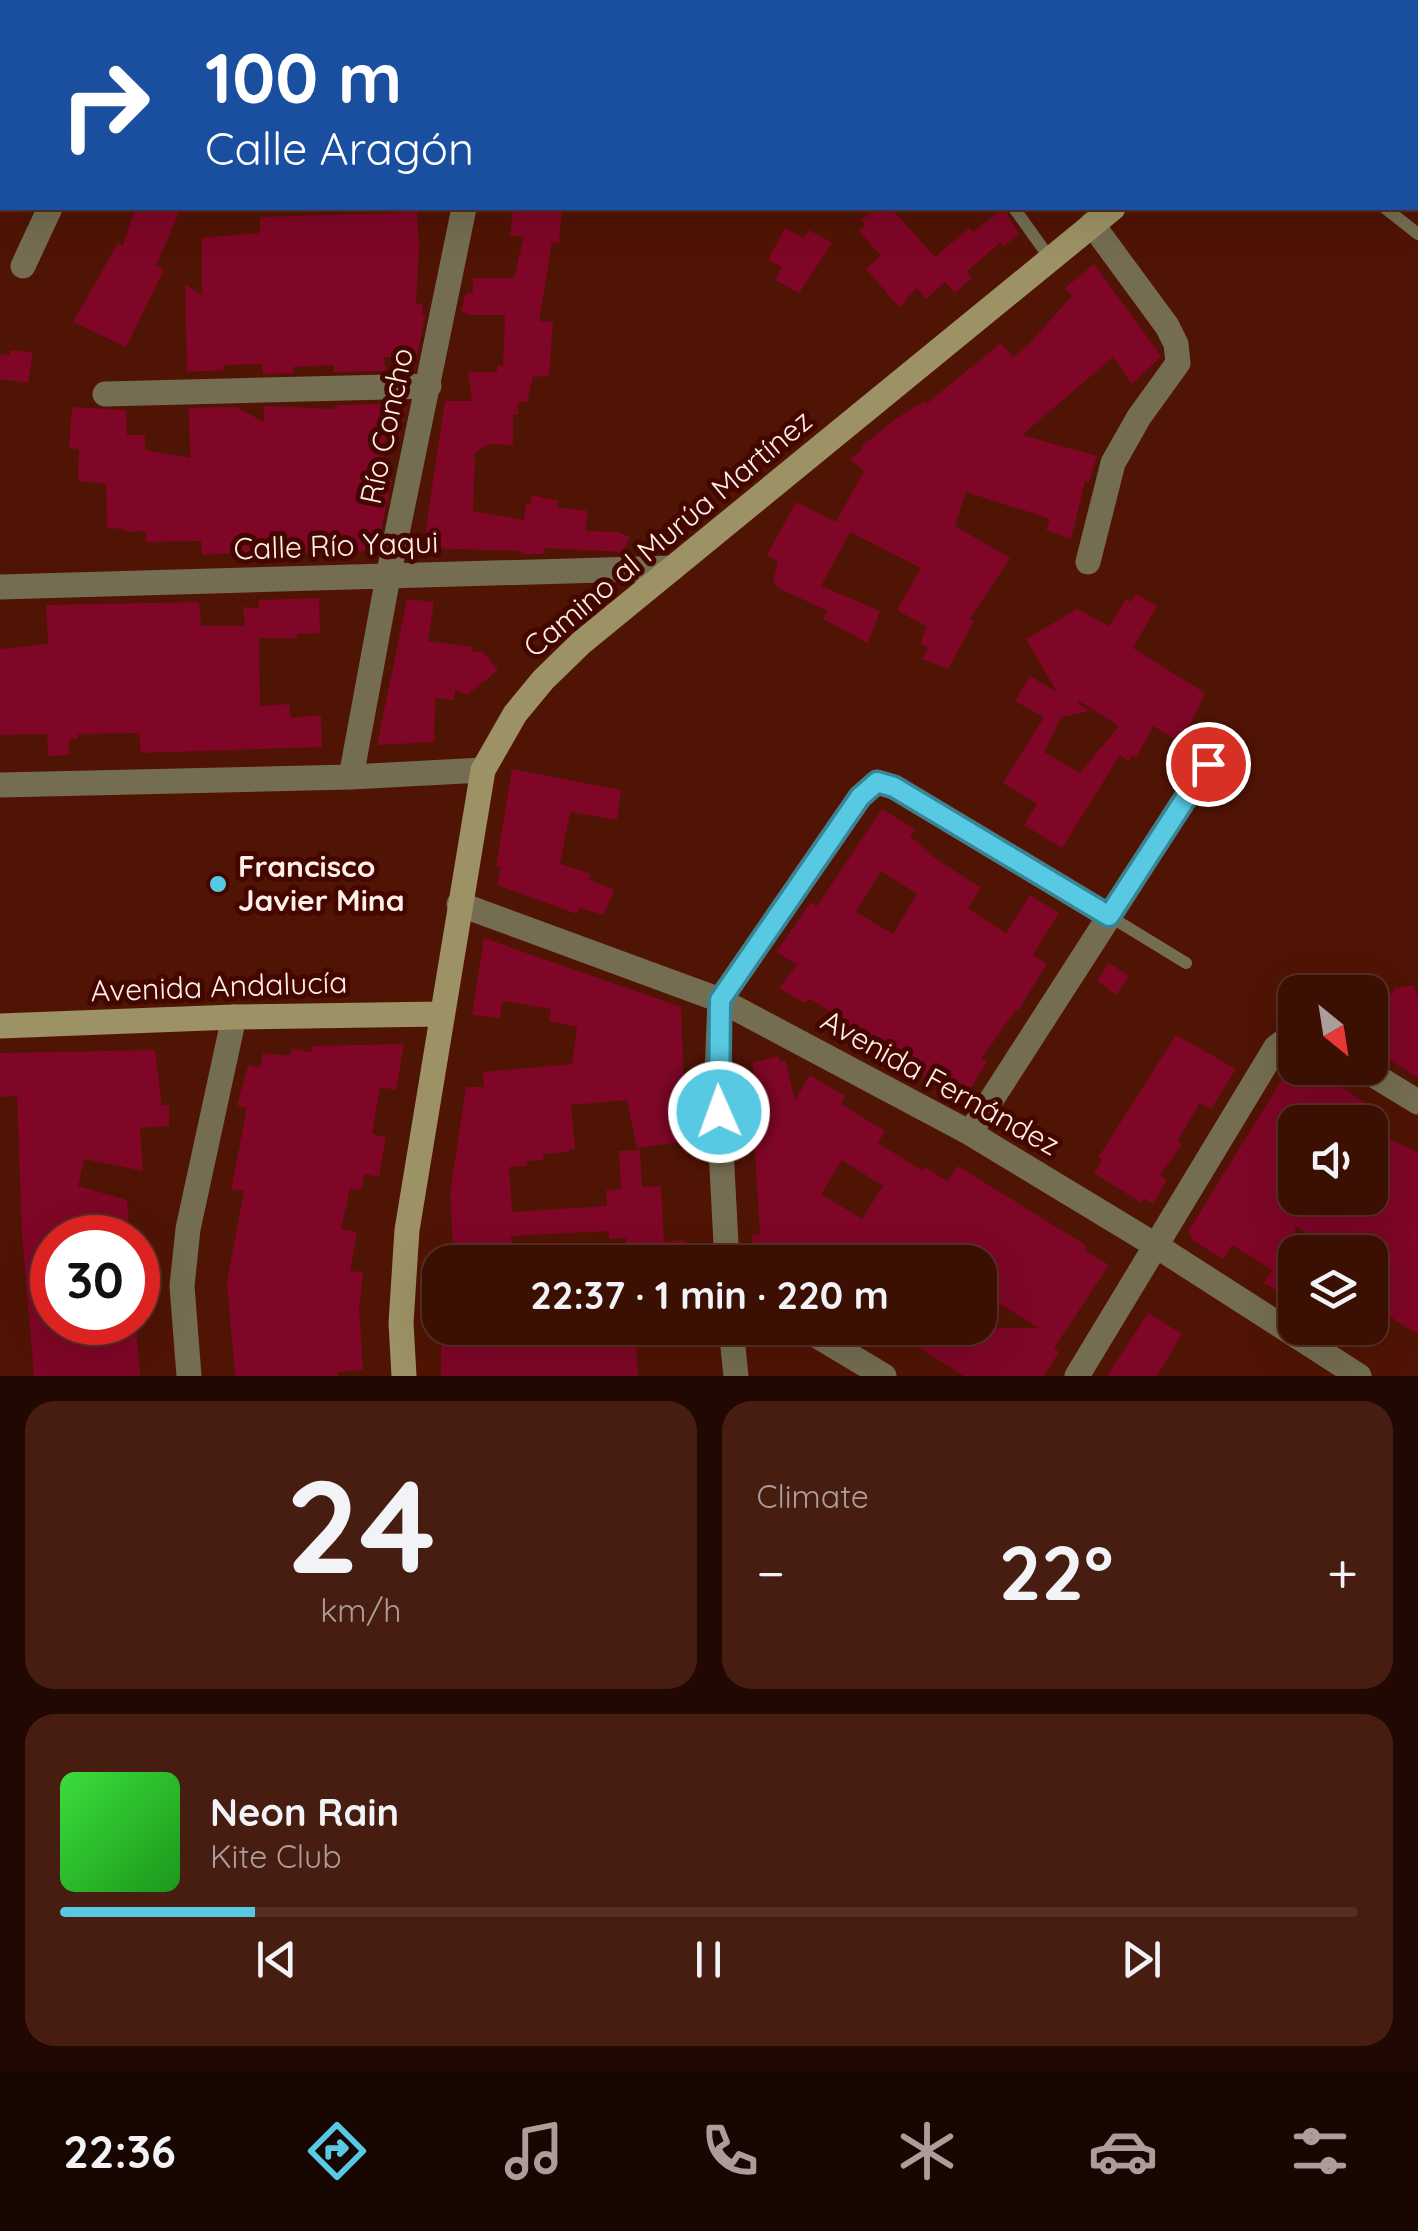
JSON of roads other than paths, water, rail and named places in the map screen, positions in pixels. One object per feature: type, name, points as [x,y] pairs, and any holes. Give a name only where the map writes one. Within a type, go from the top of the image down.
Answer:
[{"type":"street","points":[[22,266],[49,210]]},
{"type":"street","name":"Río Concho","points":[[351,777],[464,210]]},
{"type":"street","name":"Camino al Murúa Martínez","points":[[404,1376],[402,1323],[407,1230],[441,1014],[483,770],[515,714],[581,643],[1110,210]]},
{"type":"street","points":[[1088,562],[1113,464],[1139,418],[1178,363],[1176,344],[1167,326],[1092,224]]},
{"type":"street","points":[[105,394],[429,386]]},
{"type":"street","name":"Calle Río Yaqui","points":[[0,587],[674,568]]},
{"type":"street","points":[[970,1132],[1208,764]]},
{"type":"street","points":[[0,785],[483,770]]},
{"type":"street","points":[[726,1245],[717,1074],[720,1000],[860,797],[877,782],[894,787],[1109,916]]},
{"type":"street","name":"Avenida Fernández","points":[[460,904],[720,1000],[970,1132],[1359,1376]]},
{"type":"street","name":"Avenida Andalucía","points":[[0,1026],[441,1014]]},
{"type":"street","points":[[189,1376],[182,1286],[188,1230],[234,1017]]},
{"type":"street","points":[[1078,1376],[1278,1046]]},
{"type":"street","points":[[1388,1084],[1418,1102]]},
{"type":"street","points":[[733,1345],[736,1376]]},
{"type":"street","points":[[832,1345],[884,1376]]},
{"type":"lane","points":[[1015,210],[1049,256]]},
{"type":"lane","points":[[1388,210],[1418,234]]},
{"type":"lane","points":[[1109,916],[1186,963]]},
{"type":"place","name":"Francisco Javier Mina","points":[[218,884]]}]
